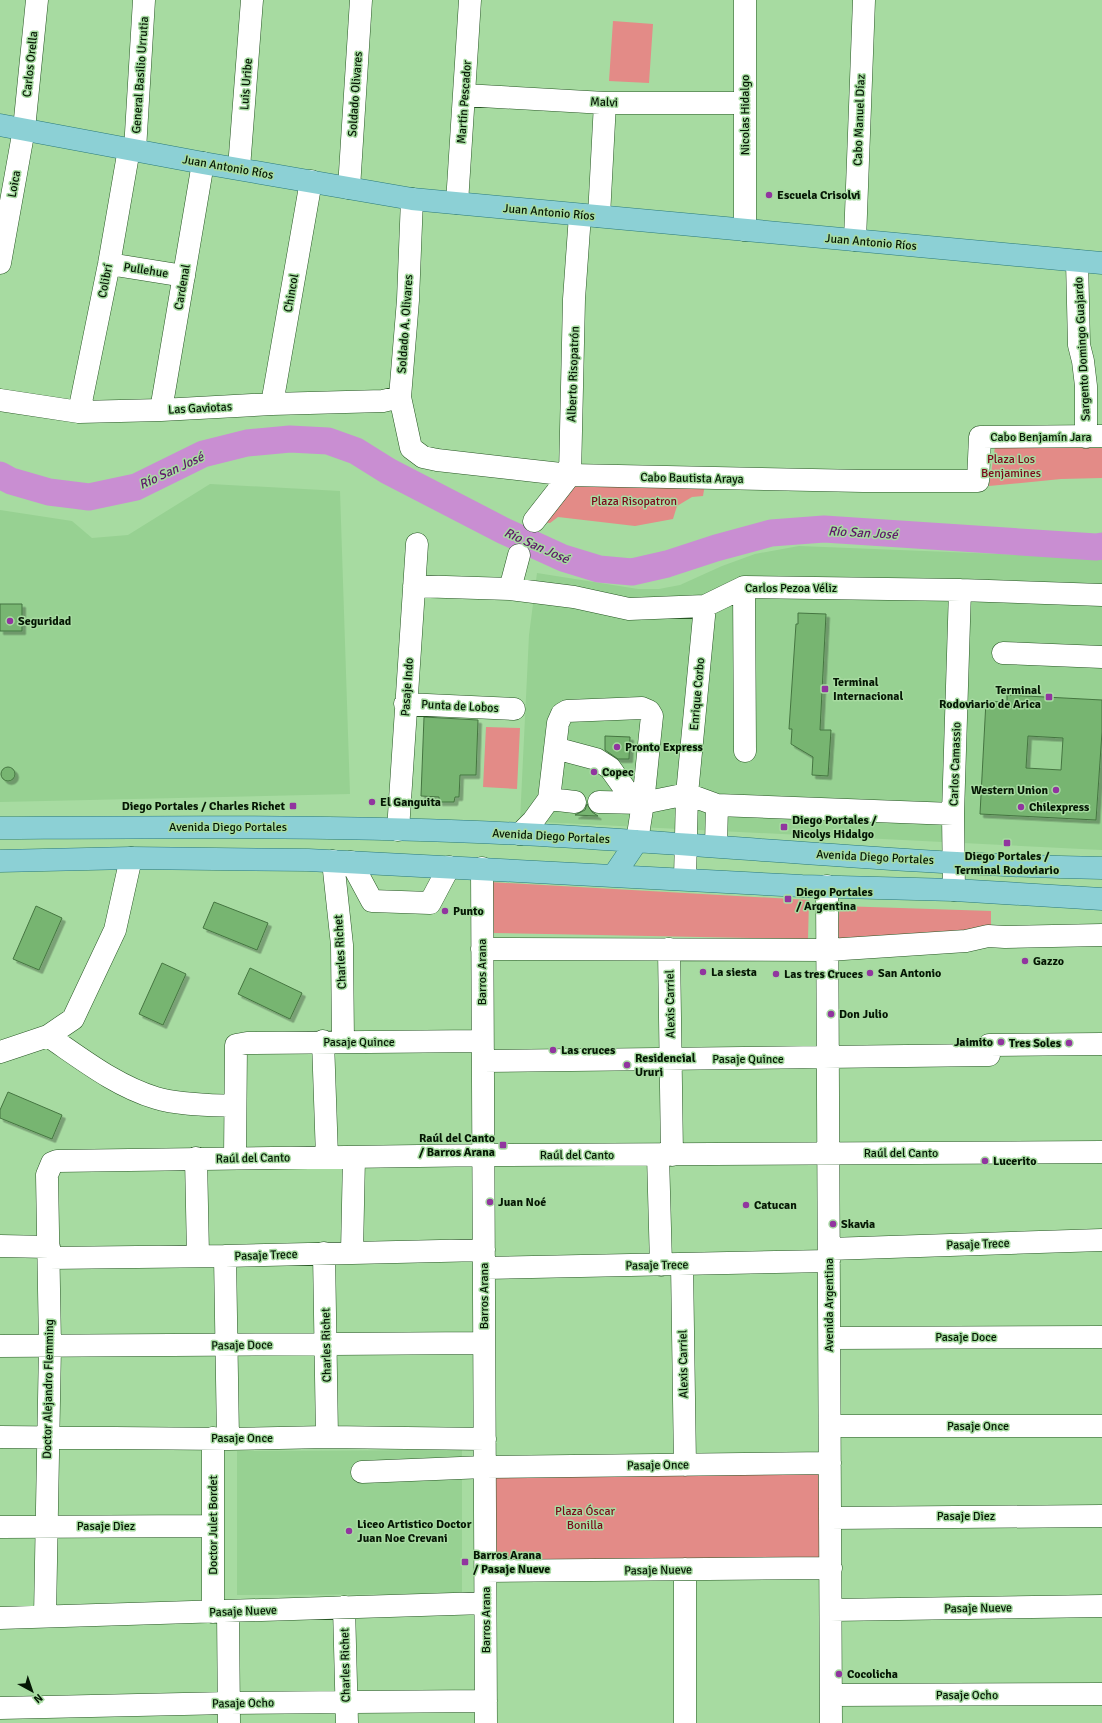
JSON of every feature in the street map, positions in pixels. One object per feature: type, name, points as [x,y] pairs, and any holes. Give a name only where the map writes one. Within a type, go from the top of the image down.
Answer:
[{"type":"main road","name":"Juan Antonio Ríos","points":[[0,125],[203,163],[412,199],[1102,263]]},
{"type":"main road","name":"Avenida Diego Portales","points":[[0,828],[310,826],[520,834],[954,862],[1043,867],[1102,868]]},
{"type":"main road","points":[[308,860],[310,826]]},
{"type":"main road","points":[[614,875],[637,841]]},
{"type":"main road","points":[[0,861],[131,858],[308,860],[828,886],[954,890],[1102,899]]},
{"type":"street","name":"Carlos Orella","points":[[24,129],[37,0]]},
{"type":"street","name":"General Basilio Urrutia","points":[[132,150],[144,0]]},
{"type":"street","name":"Luis Uribe","points":[[239,168],[252,0]]},
{"type":"street","name":"Soldado Olivares","points":[[349,188],[361,0]]},
{"type":"street","name":"Martín Pescador","points":[[457,203],[470,0]]},
{"type":"street","name":"Nicolas Hidalgo","points":[[745,0],[745,230]]},
{"type":"street","name":"Cabo Manuel Díaz","points":[[855,240],[864,0]]},
{"type":"street","name":"Malvi","points":[[464,95],[605,103],[745,103]]},
{"type":"street","name":"Alberto Risopatrón","points":[[570,475],[574,299],[589,216],[605,103]]},
{"type":"street","name":"Loica","points":[[0,263],[3,229],[24,129]]},
{"type":"street","name":"Colibrí","points":[[79,412],[132,150]]},
{"type":"street","name":"Cardenal","points":[[161,410],[203,163]]},
{"type":"street","name":"Chincol","points":[[272,404],[311,181]]},
{"type":"street","name":"Soldado A. Olivares","points":[[411,448],[400,397],[408,300],[412,199]]},
{"type":"street","name":"Sargento Domingo Guajardo","points":[[1077,261],[1079,345],[1084,361],[1086,386],[1094,437]]},
{"type":"street","name":"Pullehue","points":[[109,264],[184,276]]},
{"type":"street","name":"Las Gaviotas","points":[[0,400],[79,412],[383,401],[400,397]]},
{"type":"street","name":"Cabo Benjamín Jara","points":[[978,481],[980,437],[1094,437]]},
{"type":"street","name":"Cabo Bautista Araya","points":[[411,448],[423,456],[437,460],[570,475],[863,481],[978,481]]},
{"type":"street","points":[[534,521],[570,475]]},
{"type":"street","name":"Pasaje Indo","points":[[398,830],[405,704],[417,544]]},
{"type":"street","points":[[510,589],[519,555]]},
{"type":"street","name":"Carlos Pezoa Véliz","points":[[414,586],[510,589],[574,597],[629,609],[705,606],[744,587],[960,590],[1102,595]]},
{"type":"street","points":[[744,587],[745,751]]},
{"type":"street","name":"Carlos Camassio","points":[[954,890],[953,814],[960,590]]},
{"type":"street","name":"Enrique Corbo","points":[[685,879],[688,794],[705,606]]},
{"type":"street","points":[[1003,653],[1102,657]]},
{"type":"street","name":"Punta de Lobos","points":[[405,704],[514,709]]},
{"type":"street","points":[[520,834],[533,821],[549,799],[558,723],[562,714],[567,711],[642,708],[649,711],[652,716],[639,803],[637,841]]},
{"type":"street","points":[[555,748],[596,758],[610,768],[639,803]]},
{"type":"street","points":[[599,802],[639,803],[688,794],[717,805],[953,814]]},
{"type":"street","points":[[549,799],[575,802]]},
{"type":"street","points":[[716,846],[717,805]]},
{"type":"street","points":[[0,1052],[48,1036],[73,1019],[115,930],[131,858]]},
{"type":"street","points":[[342,862],[372,901],[430,904],[449,867]]},
{"type":"street","name":"Charles Richet","points":[[327,1157],[333,1042],[342,945],[342,862]]},
{"type":"street","name":"Barros Arana","points":[[482,868],[486,1723]]},
{"type":"street","name":"Avenida Argentina","points":[[828,886],[831,1723]]},
{"type":"street","points":[[482,949],[828,950],[966,941],[988,936],[1102,935]]},
{"type":"street","name":"Alexis Carriel","points":[[669,949],[671,1059],[665,1155],[685,1465]]},
{"type":"street","points":[[48,1036],[114,1080],[157,1098],[195,1104],[235,1106],[235,1158]]},
{"type":"street","name":"Pasaje Quince","points":[[235,1106],[236,1045],[248,1043],[333,1042],[483,1051],[671,1059],[828,1058],[1102,1044]]},
{"type":"street","name":"Raúl del Canto","points":[[52,1164],[62,1160],[196,1158],[1102,1152]]},
{"type":"street","points":[[352,1252],[354,1157]]},
{"type":"street","points":[[196,1158],[198,1256]]},
{"type":"street","name":"Doctor Alejandro Flemming","points":[[45,1616],[50,1346],[47,1175],[52,1164]]},
{"type":"street","name":"Pasaje Trece","points":[[0,1246],[49,1252],[198,1256],[352,1252],[484,1259],[671,1264],[1102,1240]]},
{"type":"street","name":"Charles Richet","points":[[324,1253],[327,1437]]},
{"type":"street","name":"Doctor Julet Bordet","points":[[225,1256],[227,1345],[221,1439],[212,1526],[221,1611],[229,1713]]},
{"type":"street","name":"Pasaje Doce","points":[[830,1338],[1102,1337]]},
{"type":"street","name":"Pasaje Doce","points":[[0,1346],[484,1343]]},
{"type":"street","name":"Pasaje Once","points":[[830,1426],[1102,1426]]},
{"type":"street","name":"Pasaje Once","points":[[0,1437],[221,1439],[327,1437],[485,1438]]},
{"type":"street","name":"Pasaje Once","points":[[362,1472],[485,1467],[830,1463]]},
{"type":"street","name":"Pasaje Diez","points":[[830,1518],[1102,1516]]},
{"type":"street","name":"Pasaje Diez","points":[[0,1527],[212,1526]]},
{"type":"street","name":"Pasaje Nueve","points":[[485,1571],[831,1568]]},
{"type":"street","points":[[685,1569],[685,1723]]},
{"type":"street","name":"Pasaje Nueve","points":[[0,1618],[485,1604]]},
{"type":"street","name":"Pasaje Nueve","points":[[831,1610],[1102,1606]]},
{"type":"street","name":"Charles Richet","points":[[344,1607],[346,1712]]},
{"type":"street","name":"Pasaje Ocho","points":[[831,1695],[1102,1694]]},
{"type":"street","name":"Pasaje Ocho","points":[[0,1708],[50,1715],[346,1712],[486,1701]]},
{"type":"shaded area","points":[[210,484],[340,491],[350,794],[0,802],[0,510],[72,521],[92,538],[128,535]]},
{"type":"shaded area","points":[[799,546],[1102,558],[1102,850],[520,821],[529,635],[537,573],[638,589],[659,589],[680,585],[722,566],[755,554]]},
{"type":"shaded area","name":"Liceo Artistico Doctor Juan Noe Crevani","points":[[462,1450],[462,1594],[237,1595],[237,1451]]},
{"type":"green space","points":[[613,21],[653,24],[649,83],[609,81]]},
{"type":"green space","name":"Plaza Los Benjamines","points":[[995,447],[1102,448],[1102,478],[1061,479],[989,486]]},
{"type":"green space","name":"Plaza Risopatron","points":[[570,475],[706,478],[703,496],[692,497],[677,506],[673,519],[635,526],[558,517],[550,523],[534,521]]},
{"type":"green space","points":[[486,727],[520,728],[517,789],[483,787]]},
{"type":"green space","points":[[490,882],[809,900],[808,939],[491,933]]},
{"type":"green space","points":[[840,906],[991,911],[991,929],[969,929],[966,936],[836,943]]},
{"type":"green space","name":"Plaza Óscar Bonilla","points":[[822,1471],[821,1560],[491,1564],[492,1474]]},
{"type":"building","points":[[0,604],[22,604],[22,631],[0,631]]},
{"type":"building","points":[[798,613],[826,614],[820,730],[831,730],[828,776],[812,775],[813,757],[791,744],[792,729],[789,729]]},
{"type":"building","points":[[1007,695],[1102,700],[1102,732],[1096,820],[980,814],[986,701],[1007,702]],"holes":[[[1028,736],[1063,738],[1061,770],[1026,768]]]},
{"type":"building","points":[[424,717],[478,720],[476,775],[460,775],[459,797],[455,797],[454,802],[439,802],[439,797],[421,796]]},
{"type":"building","name":"Pronto Express","points":[[605,736],[630,737],[629,759],[618,759],[605,750]]},
{"type":"building","points":[[5,767],[11,767],[15,771],[15,777],[11,781],[5,781],[1,777],[1,771]]},
{"type":"building","points":[[587,804],[592,812],[598,816],[575,815],[585,810]]},
{"type":"building","points":[[214,902],[268,923],[257,950],[203,928]]},
{"type":"building","points":[[36,906],[62,918],[39,970],[13,959]]},
{"type":"building","points":[[162,963],[186,974],[163,1025],[139,1014]]},
{"type":"building","points":[[250,968],[302,993],[290,1019],[238,994]]},
{"type":"building","points":[[8,1092],[62,1115],[52,1139],[0,1118],[0,1110]]},
{"type":"waterway","name":"Río San José","points":[[0,475],[11,481],[49,492],[89,497],[136,487],[203,454],[247,443],[290,439],[328,441],[356,451],[388,471],[504,531],[563,558],[599,569],[632,572],[667,564],[716,548],[771,533],[824,529],[1096,547],[1102,546]]},
{"type":"place","name":"Escuela Crisolvi","points":[[769,195]]},
{"type":"place","name":"Seguridad","points":[[10,621]]},
{"type":"place","name":"Terminal Internacional","points":[[825,689]]},
{"type":"place","name":"Terminal Rodoviario de Arica","points":[[1049,697]]},
{"type":"place","name":"Pronto Express","points":[[617,747]]},
{"type":"place","name":"Copec","points":[[594,772]]},
{"type":"place","name":"Western Union","points":[[1056,790]]},
{"type":"place","name":"El Ganguita","points":[[372,802]]},
{"type":"place","name":"Diego Portales / Charles Richet","points":[[293,806]]},
{"type":"place","name":"Chilexpress","points":[[1021,807]]},
{"type":"place","name":"Diego Portales / Nicolys Hidalgo","points":[[784,827]]},
{"type":"place","name":"Diego Portales / Terminal Rodoviario","points":[[1007,843]]},
{"type":"place","name":"Diego Portales / Argentina","points":[[788,899]]},
{"type":"place","name":"Punto","points":[[445,911]]},
{"type":"place","name":"Gazzo","points":[[1025,961]]},
{"type":"place","name":"La siesta","points":[[703,972]]},
{"type":"place","name":"San Antonio","points":[[870,973]]},
{"type":"place","name":"Las tres Cruces","points":[[776,974]]},
{"type":"place","name":"Don Julio","points":[[831,1014]]},
{"type":"place","name":"Jaimito","points":[[1001,1042]]},
{"type":"place","name":"Tres Soles","points":[[1069,1043]]},
{"type":"place","name":"Las cruces","points":[[553,1050]]},
{"type":"place","name":"Residencial Ururi","points":[[627,1065]]},
{"type":"place","name":"Raúl del Canto / Barros Arana","points":[[503,1145]]},
{"type":"place","name":"Lucerito","points":[[985,1161]]},
{"type":"place","name":"Juan Noé","points":[[490,1202]]},
{"type":"place","name":"Catucan","points":[[746,1205]]},
{"type":"place","name":"Skavia","points":[[833,1224]]},
{"type":"place","name":"Liceo Artistico Doctor Juan Noe Crevani","points":[[349,1531]]},
{"type":"place","name":"Barros Arana / Pasaje Nueve","points":[[465,1562]]},
{"type":"place","name":"Cocolicha","points":[[839,1674]]}]
